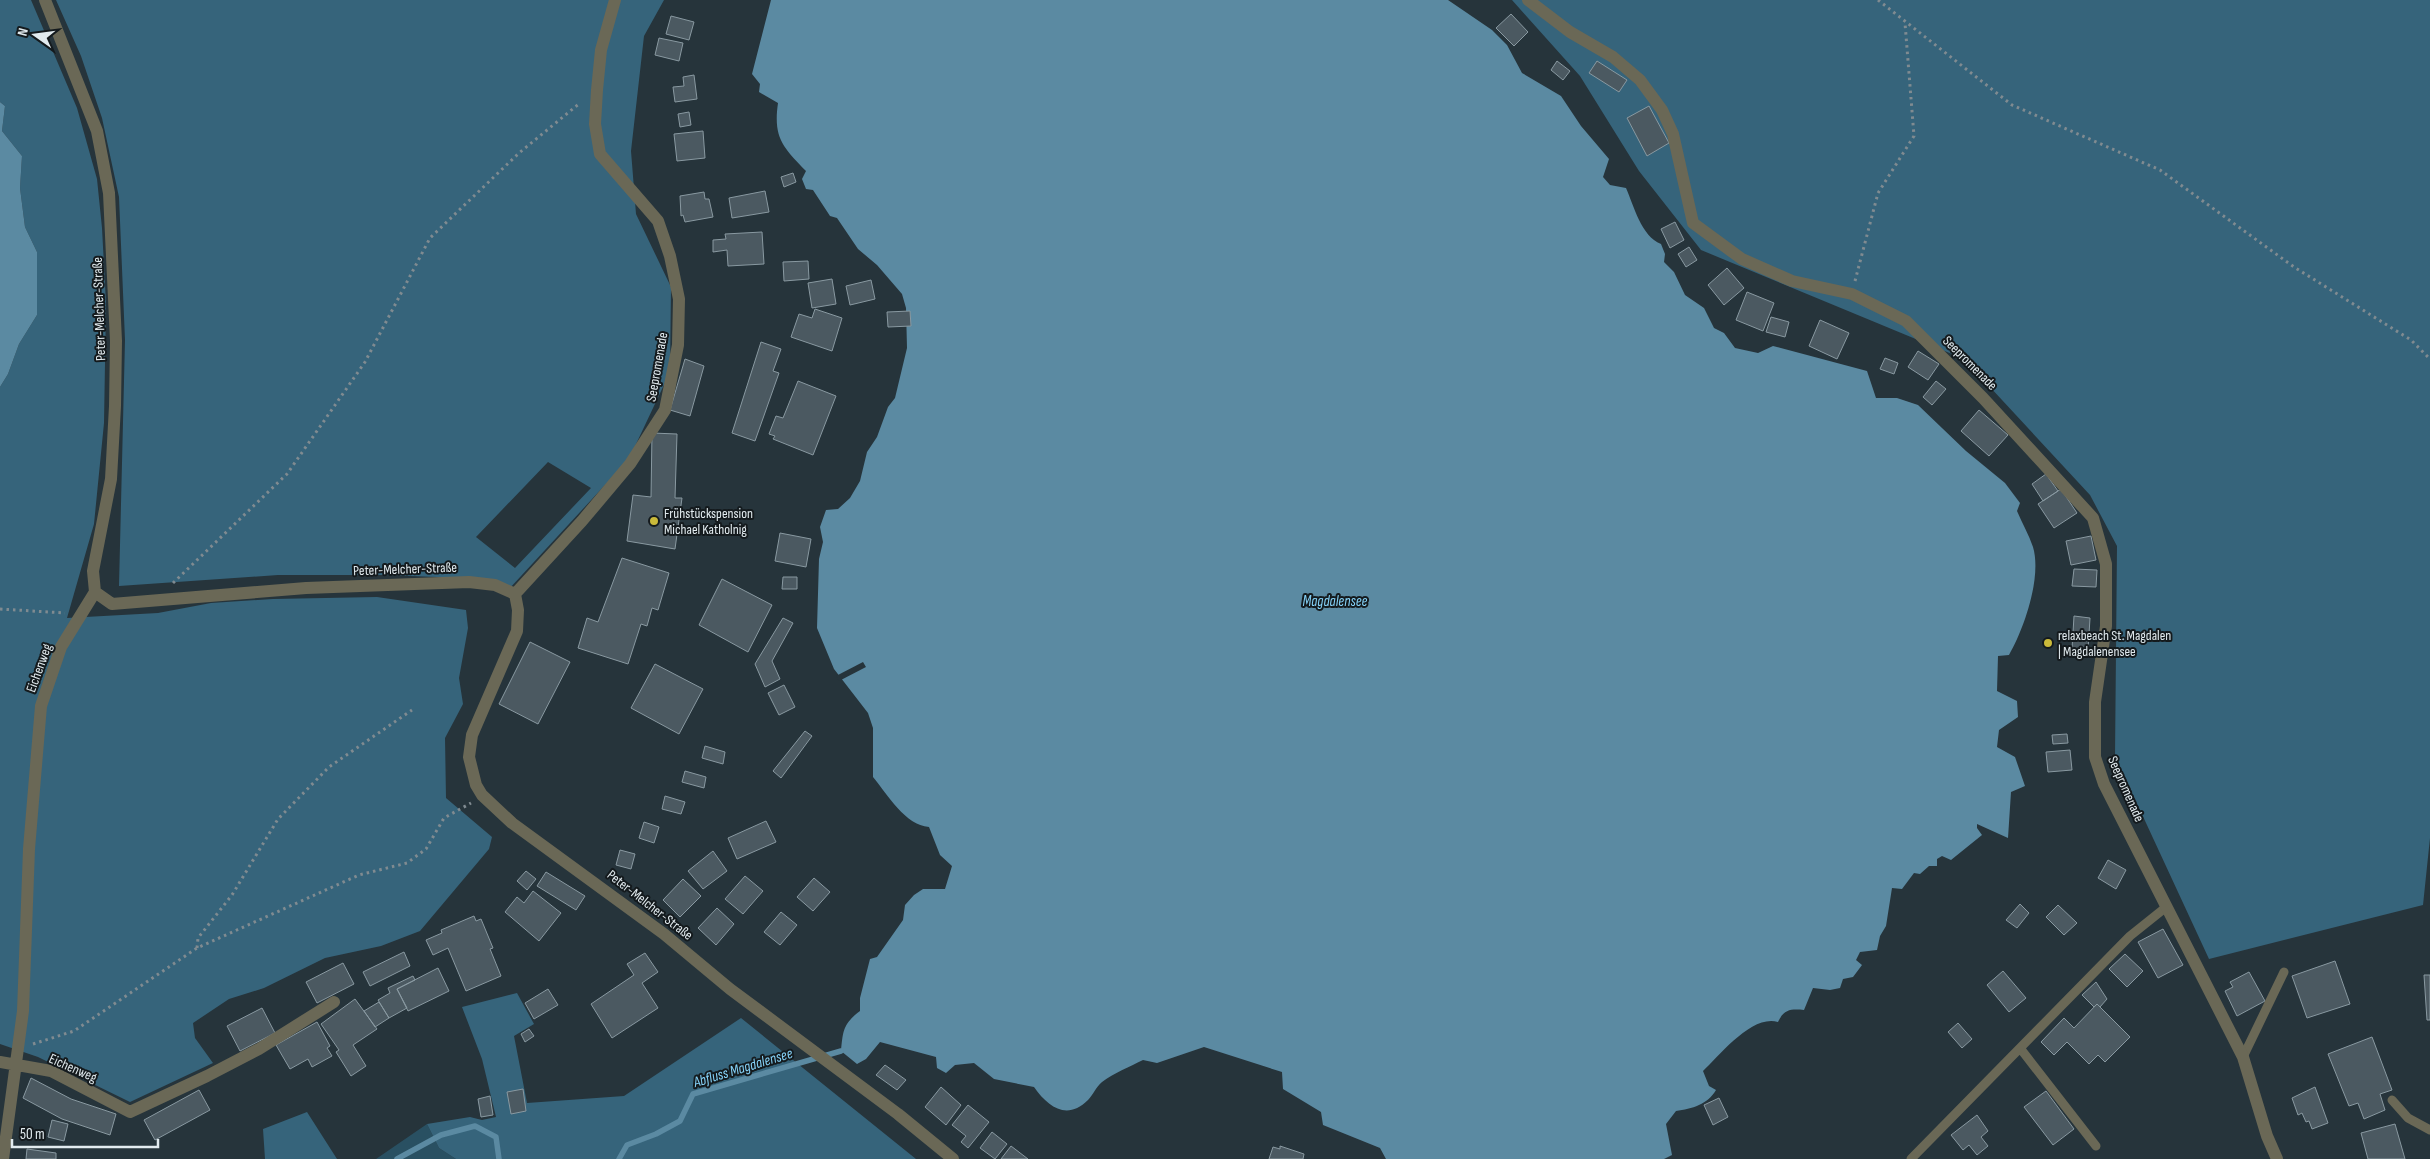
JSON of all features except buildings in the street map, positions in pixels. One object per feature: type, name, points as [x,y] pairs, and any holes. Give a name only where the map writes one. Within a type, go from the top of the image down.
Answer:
[{"type":"street","name":"Peter-Melcher-Straße","points":[[45,0],[97,131],[109,193],[116,341],[115,414],[111,479],[93,571],[96,592],[112,604],[156,599],[361,585],[469,582],[495,585],[515,594],[518,610],[517,631],[472,734],[469,757],[476,785],[482,795],[512,823],[642,917],[730,989],[898,1114],[953,1159]]},
{"type":"street","name":"Seepromenade","points":[[515,594],[582,521],[630,464],[665,410],[678,345],[679,299],[670,256],[658,221],[600,154],[595,124],[597,90],[601,50],[615,0]]},
{"type":"street","name":"Seepromenade","points":[[1528,0],[1570,32],[1613,57],[1640,80],[1662,110],[1673,134],[1686,199],[1693,223],[1742,259],[1792,281],[1852,294],[1906,321],[1983,398],[2093,518],[2106,564],[2106,626],[2095,702],[2095,757],[2104,784],[2165,908],[2242,1057],[2267,1136],[2277,1159]]},
{"type":"street","name":"Eichenweg","points":[[96,592],[61,647],[41,706],[29,849],[23,1011],[15,1064],[51,1071],[130,1112],[241,1058],[334,1002]]},
{"type":"street","points":[[0,1062],[15,1064],[3,1159]]},
{"type":"lane","points":[[1912,1159],[2130,936],[2165,908]]},
{"type":"lane","points":[[2242,1057],[2284,972]]},
{"type":"lane","points":[[2020,1048],[2096,1146]]},
{"type":"lane","points":[[2392,1100],[2408,1118],[2430,1130]]},
{"type":"path","points":[[1878,0],[2012,105],[2160,170],[2294,267],[2411,340],[2430,359]]},
{"type":"path","points":[[1852,294],[1878,193],[1914,136],[1905,23]]},
{"type":"path","points":[[156,599],[287,474],[365,362],[430,238],[519,153],[597,90]]},
{"type":"path","points":[[0,610],[81,614]]},
{"type":"path","points":[[197,948],[198,938],[232,895],[278,819],[330,767],[412,710]]},
{"type":"path","points":[[18,1049],[74,1031],[197,948],[359,875],[407,863],[426,849],[444,818],[464,808],[482,795]]},
{"type":"shaded area","points":[[0,0],[31,0],[77,108],[97,179],[106,303],[104,423],[94,524],[67,618],[158,613],[211,603],[273,599],[377,597],[466,610],[468,628],[459,678],[463,704],[445,738],[446,798],[492,837],[489,849],[420,931],[381,946],[325,958],[264,988],[229,999],[193,1023],[195,1038],[213,1063],[130,1102],[38,1057],[0,1044],[0,387],[8,374],[19,344],[37,315],[37,252],[25,227],[20,188],[22,156],[2,131],[5,106],[0,102]]},
{"type":"shaded area","points":[[56,0],[664,0],[644,36],[631,151],[636,214],[671,287],[670,372],[629,459],[509,589],[463,578],[385,575],[278,575],[119,586],[125,340],[119,197],[102,118],[81,56]],"holes":[[[548,462],[591,488],[515,568],[476,537]]]},
{"type":"shaded area","points":[[1512,0],[2430,0],[2430,838],[2423,905],[2209,959],[2115,756],[2117,546],[2090,495],[1964,359],[1701,250],[1639,171],[1580,76]]},
{"type":"shaded area","points":[[517,993],[534,1024],[514,1036],[527,1103],[624,1096],[741,1018],[916,1159],[456,1159],[439,1148],[427,1124],[470,1117],[482,1120],[496,1117],[482,1059],[462,1007]]},
{"type":"shaded area","points":[[307,1112],[337,1159],[265,1159],[263,1129]]},
{"type":"shaded area","points":[[427,1124],[439,1148],[456,1159],[376,1159]]},
{"type":"water","name":"Magdalensee","points":[[771,0],[1448,0],[1492,30],[1507,45],[1522,73],[1561,96],[1581,126],[1609,159],[1603,177],[1610,185],[1626,188],[1643,228],[1654,240],[1661,244],[1665,254],[1664,262],[1674,272],[1685,295],[1704,308],[1714,328],[1724,333],[1735,348],[1758,353],[1773,346],[1867,371],[1876,398],[1897,398],[1918,405],[1966,451],[2005,483],[2020,503],[2017,511],[2033,547],[2035,573],[2026,617],[2015,644],[2009,655],[1998,656],[1997,691],[2017,701],[2018,717],[1999,730],[1997,747],[2015,757],[2025,786],[2011,792],[2008,838],[1977,824],[1977,828],[1982,835],[1951,860],[1942,856],[1937,859],[1937,866],[1929,866],[1920,874],[1914,873],[1902,889],[1892,888],[1886,926],[1880,936],[1877,950],[1860,952],[1856,960],[1862,965],[1853,977],[1843,979],[1840,988],[1830,990],[1813,988],[1804,1010],[1785,1012],[1778,1022],[1768,1021],[1758,1024],[1727,1046],[1703,1071],[1709,1086],[1716,1090],[1713,1095],[1699,1105],[1676,1111],[1666,1124],[1672,1155],[1664,1159],[1386,1159],[1380,1148],[1323,1125],[1321,1112],[1283,1089],[1282,1072],[1204,1047],[1157,1063],[1143,1060],[1102,1082],[1088,1100],[1073,1110],[1058,1109],[1045,1100],[1034,1087],[994,1079],[974,1063],[955,1065],[946,1073],[937,1068],[936,1057],[880,1042],[866,1059],[857,1064],[841,1051],[842,1038],[847,1024],[860,1011],[860,998],[870,959],[877,957],[903,920],[905,905],[914,895],[923,889],[945,889],[952,866],[940,855],[929,827],[912,821],[905,815],[873,777],[873,728],[868,713],[834,669],[817,628],[819,559],[823,542],[820,527],[826,510],[838,509],[850,498],[860,481],[867,452],[877,437],[888,407],[895,398],[907,348],[906,308],[902,294],[877,265],[858,249],[837,218],[830,216],[813,190],[806,189],[802,179],[806,171],[781,141],[777,125],[778,103],[759,92],[760,84],[752,74]]},
{"type":"water","points":[[0,102],[5,106],[2,131],[22,156],[20,188],[25,227],[37,252],[37,315],[19,344],[8,374],[0,387]]},
{"type":"pier","points":[[863,662],[866,667],[839,681],[836,676]]},
{"type":"waterway","name":"Abfluss Magdalensee","points":[[619,1159],[627,1145],[656,1134],[680,1121],[693,1094],[841,1051]]},
{"type":"waterway","name":"Abfluss Magdalensee","points":[[397,1159],[441,1135],[475,1126],[496,1137],[499,1159]]},
{"type":"place","name":"Frühstückspension Michael Katholnig","points":[[654,521]]},
{"type":"place","name":"relaxbeach St. Magdalen | Magdalenensee","points":[[2048,643]]}]
